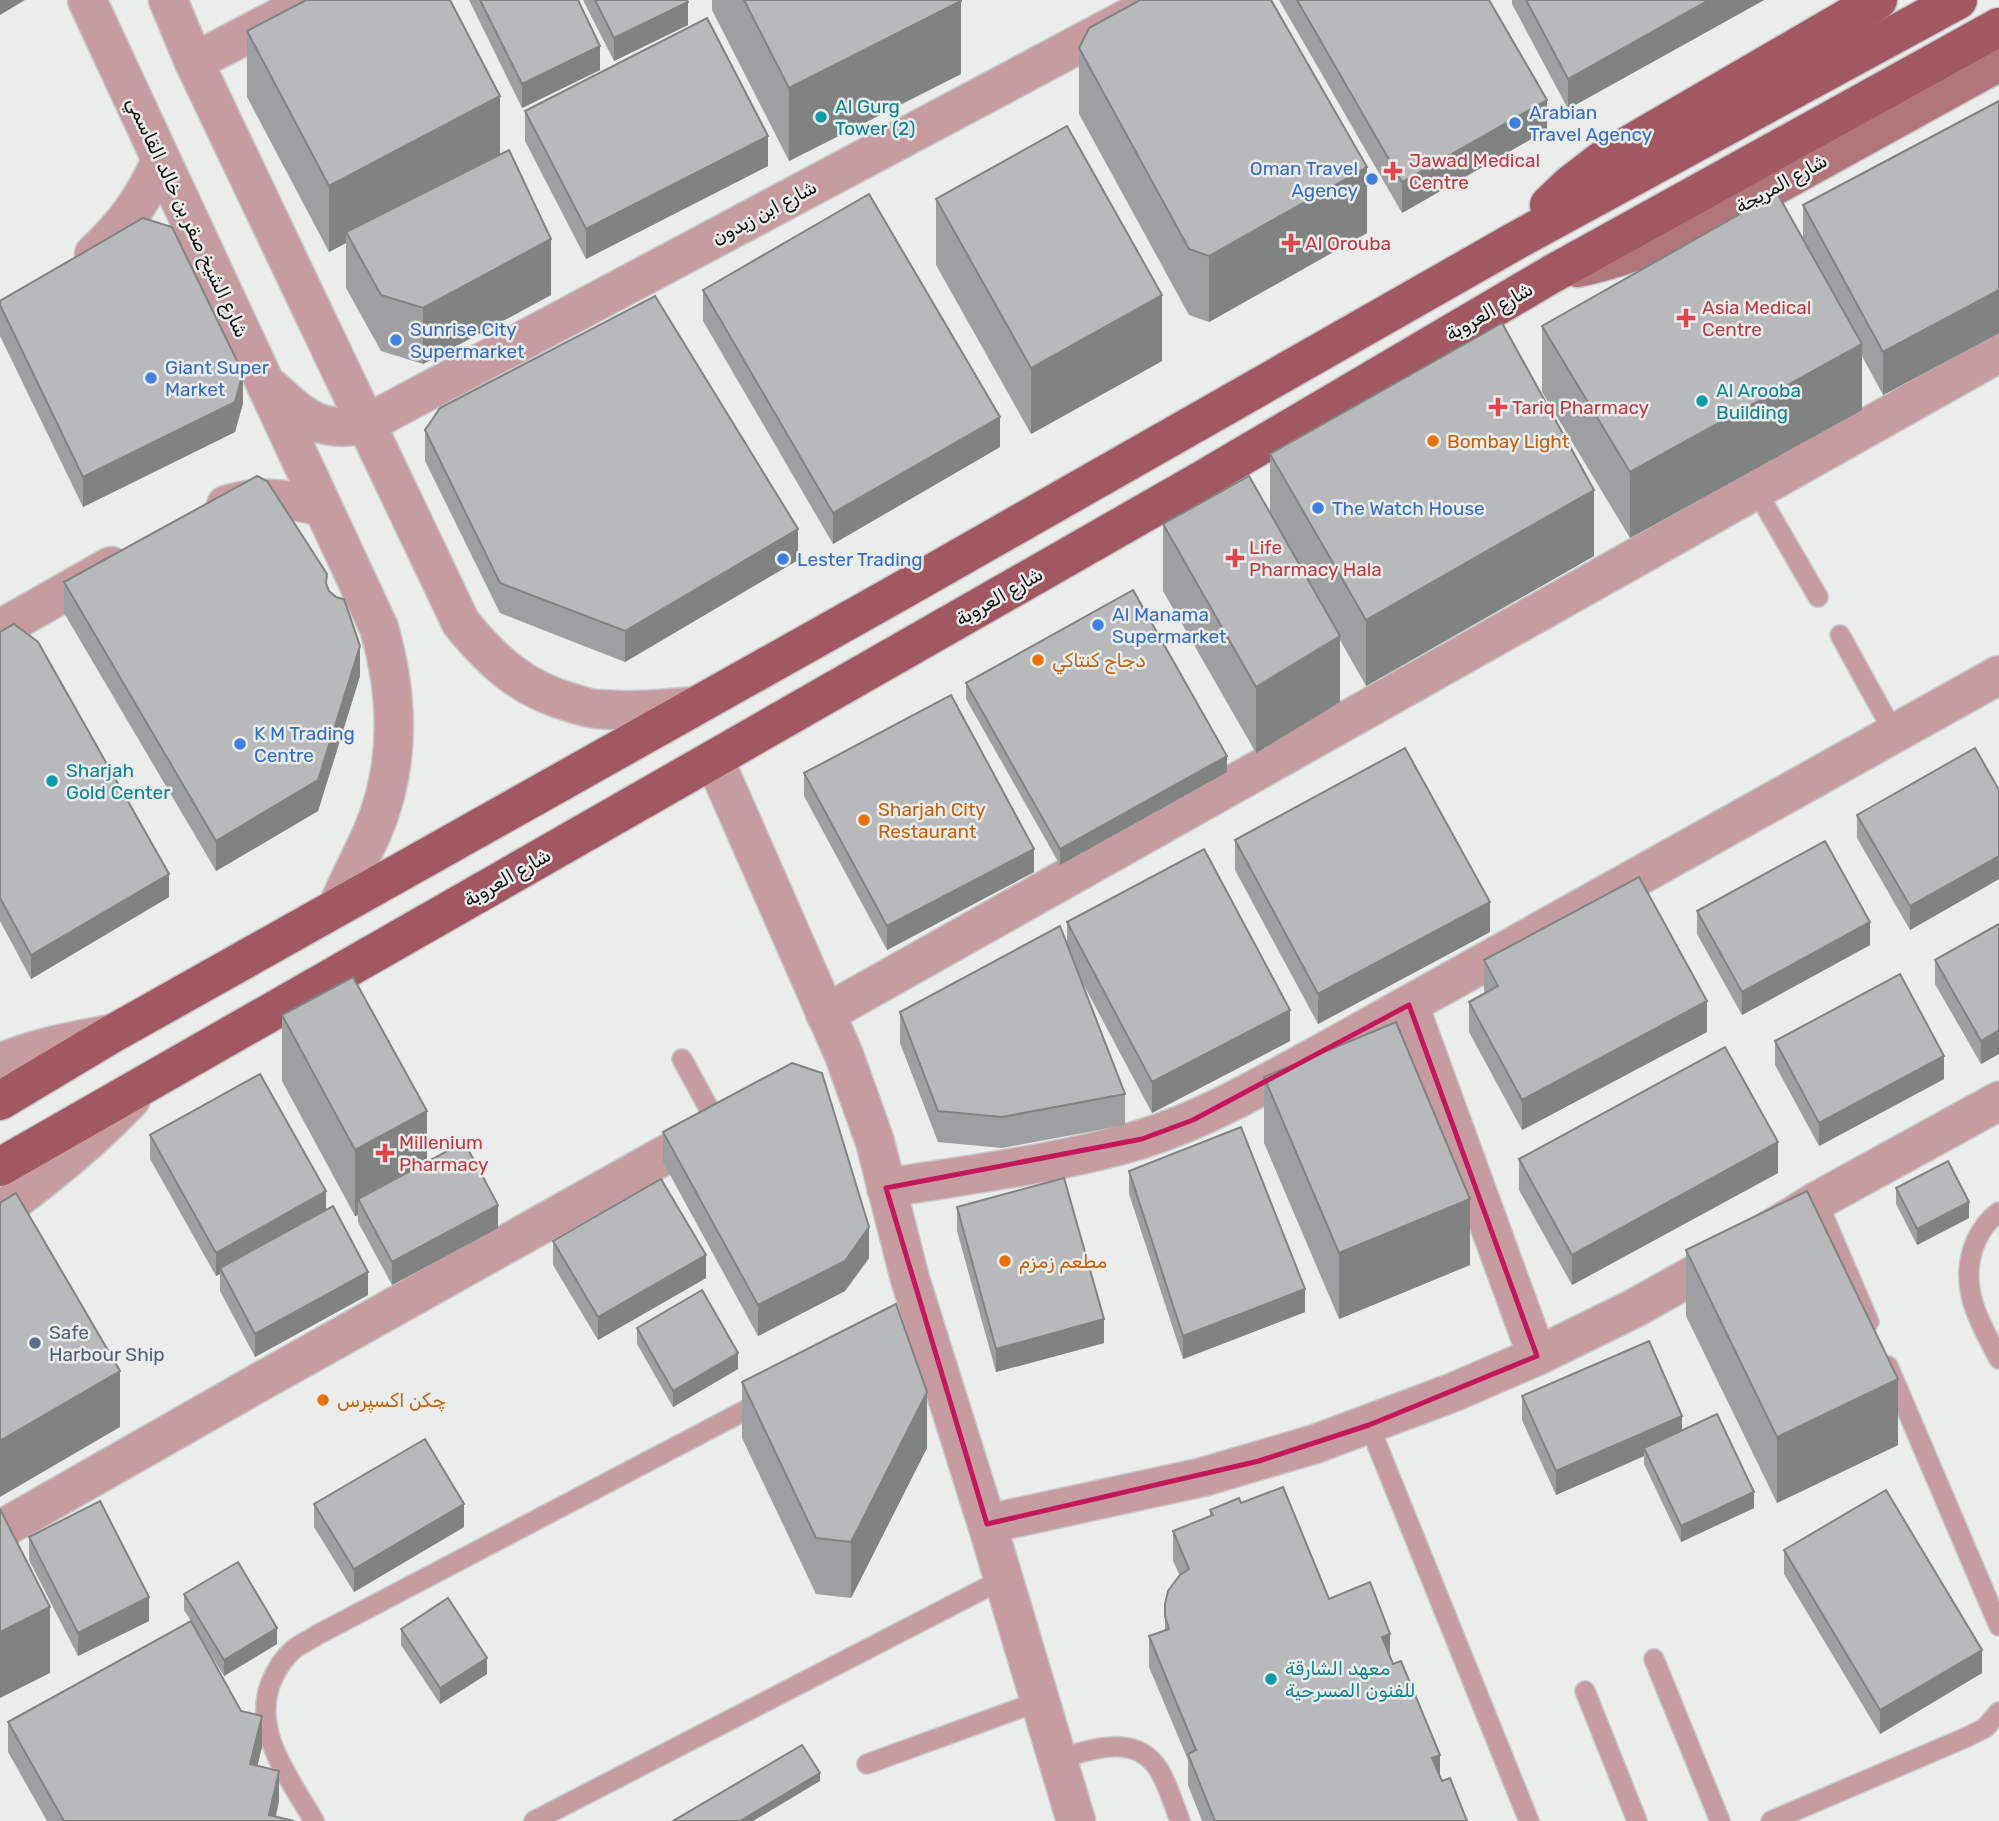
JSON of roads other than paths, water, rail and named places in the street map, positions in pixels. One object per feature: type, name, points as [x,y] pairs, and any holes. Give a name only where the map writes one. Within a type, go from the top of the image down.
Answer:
[{"type":"main road","points":[[1517,240],[1542,211],[1601,161],[1878,0]]},
{"type":"main road","points":[[0,1101],[112,1034],[1517,240],[1958,0]]},
{"type":"main road","name":"شارع العروبة","points":[[0,1167],[1191,486],[1552,274],[1999,27]]},
{"type":"main road","name":"شارع المريجة","points":[[1552,274],[1640,251],[1683,234],[1734,209],[1999,62]]},
{"type":"street","name":"شارع الشيخ صقر بن خالد القاسمي","points":[[87,0],[379,628],[389,667],[394,707],[392,760],[385,797],[372,833],[338,906]]},
{"type":"street","points":[[168,0],[194,62],[461,622],[484,651],[510,674],[550,697],[595,709],[642,711],[695,706]]},
{"type":"street","points":[[194,62],[313,0]]},
{"type":"street","name":"شارع ابن زيدون","points":[[366,424],[1163,0]]},
{"type":"street","points":[[59,274],[94,254],[115,234],[134,211],[161,160]]},
{"type":"street","points":[[94,254],[122,247],[155,246],[179,248],[206,257]]},
{"type":"street","points":[[825,1014],[1999,353]]},
{"type":"street","points":[[264,382],[302,414],[321,425],[336,428],[366,424]]},
{"type":"street","points":[[203,515],[240,500],[267,497],[322,507]]},
{"type":"street","points":[[0,629],[144,548]]},
{"type":"street","points":[[886,1188],[1059,1159],[1142,1139],[1193,1120],[1237,1099],[1409,1005],[1999,675]]},
{"type":"street","points":[[714,759],[845,1055],[875,1142],[910,1279],[919,1331],[987,1524],[1076,1821]]},
{"type":"street","points":[[1409,1005],[1537,1356]]},
{"type":"street","points":[[0,1063],[64,1042],[112,1034]]},
{"type":"street","points":[[810,1074],[845,1055]]},
{"type":"street","points":[[0,1212],[90,1140],[144,1084]]},
{"type":"street","points":[[987,1524],[1203,1477],[1315,1444],[1454,1392],[1537,1356],[1645,1303],[1817,1201],[1999,1101]]},
{"type":"street","points":[[0,1530],[753,1106]]},
{"type":"lane","points":[[1755,490],[1818,597]]},
{"type":"lane","points":[[1840,635],[1894,733]]},
{"type":"lane","points":[[682,1059],[718,1125]]},
{"type":"lane","points":[[1817,1201],[1999,1626]]},
{"type":"lane","points":[[1999,1212],[1979,1234],[1970,1254],[1967,1275],[1970,1297],[1999,1359]]},
{"type":"lane","points":[[314,1821],[274,1751],[265,1724],[266,1697],[275,1671],[293,1649],[777,1394]]},
{"type":"lane","points":[[1369,1425],[1530,1821]]},
{"type":"lane","points":[[534,1821],[1003,1579]]},
{"type":"lane","points":[[1654,1660],[1720,1821]]},
{"type":"lane","points":[[1585,1691],[1637,1821]]},
{"type":"lane","points":[[867,1764],[1040,1701]]},
{"type":"lane","points":[[1771,1821],[1967,1737],[1984,1728],[1999,1712]]},
{"type":"lane","points":[[1058,1759],[1108,1746],[1120,1746],[1142,1754],[1152,1761],[1159,1771],[1180,1821]]},
{"type":"place","name":"Al Gurg Tower (2)","points":[[821,117]]},
{"type":"place","name":"Arabian Travel Agency","points":[[1515,123]]},
{"type":"place","name":"Jawad Medical Centre","points":[[1393,171]]},
{"type":"place","name":"Oman Travel Agency","points":[[1372,179]]},
{"type":"place","name":"Al Orouba","points":[[1291,243]]},
{"type":"place","name":"Asia Medical Centre","points":[[1686,318]]},
{"type":"place","name":"Sunrise City Supermarket","points":[[396,340]]},
{"type":"place","name":"Giant Super Market","points":[[151,378]]},
{"type":"place","name":"Al Arooba Building","points":[[1702,401]]},
{"type":"place","name":"Tariq Pharmacy","points":[[1498,407]]},
{"type":"place","name":"Bombay Light","points":[[1433,441]]},
{"type":"place","name":"The Watch House","points":[[1318,508]]},
{"type":"place","name":"Life Pharmacy Hala","points":[[1235,558]]},
{"type":"place","name":"Lester Trading","points":[[783,559]]},
{"type":"place","name":"Al Manama Supermarket","points":[[1098,625]]},
{"type":"place","name":"دجاج كنتاكي","points":[[1038,660]]},
{"type":"place","name":"K M Trading Centre","points":[[240,744]]},
{"type":"place","name":"Sharjah Gold Center","points":[[52,781]]},
{"type":"place","name":"Sharjah City Restaurant","points":[[864,820]]},
{"type":"place","name":"Millenium Pharmacy","points":[[385,1153]]},
{"type":"place","name":"مطعم زمزم","points":[[1005,1261]]},
{"type":"place","name":"Safe Harbour Ship","points":[[35,1343]]},
{"type":"place","name":"چکن اکسپرس","points":[[323,1400]]},
{"type":"place","name":"معهد الشارقة للفنون المسرحية","points":[[1271,1679]]}]
